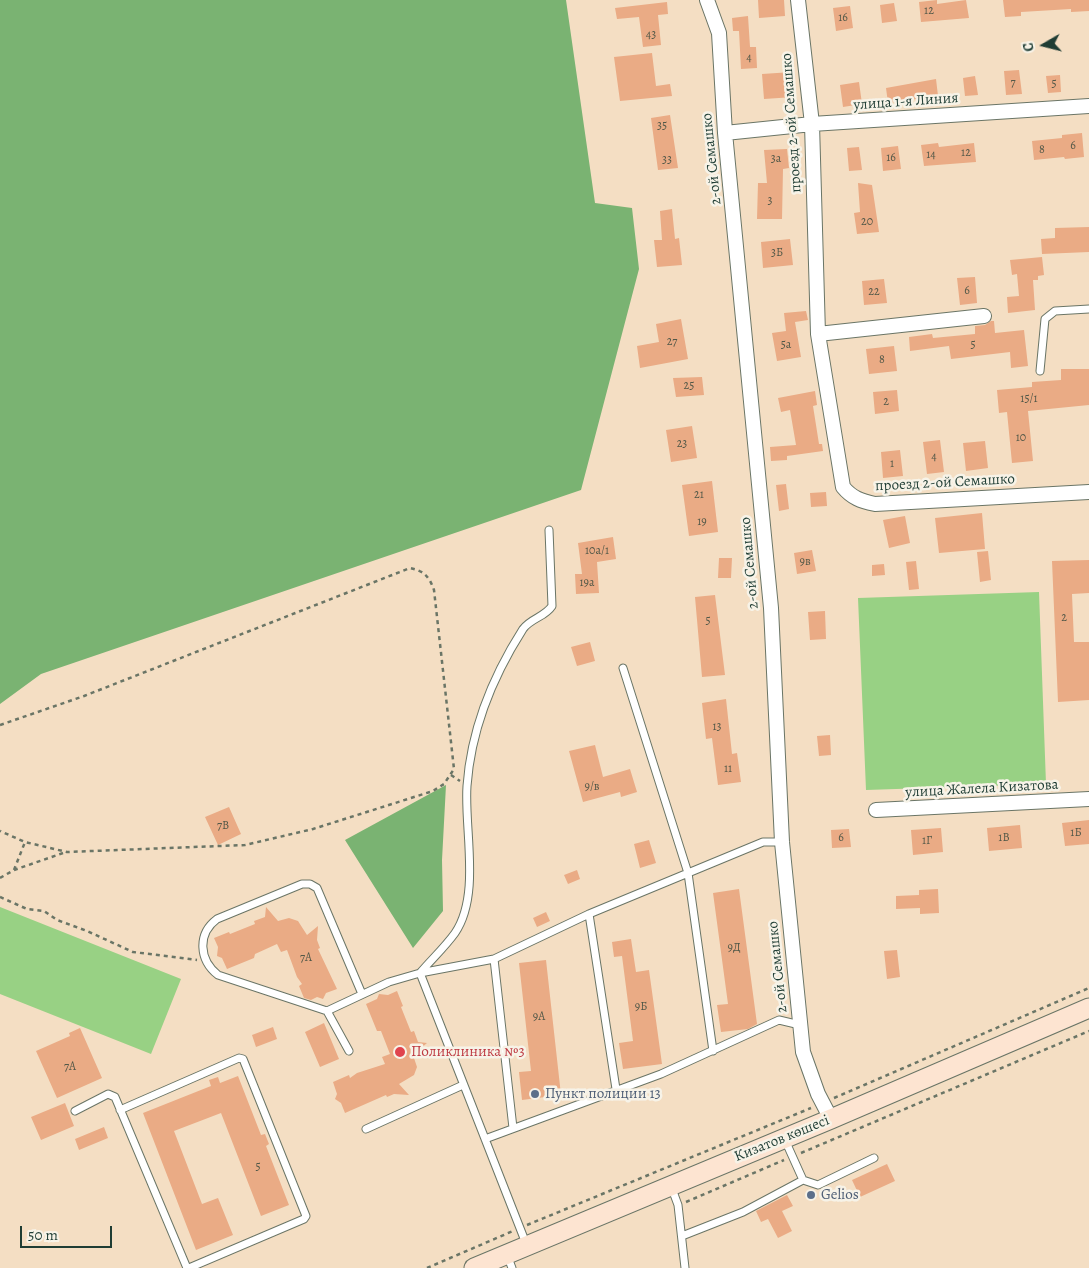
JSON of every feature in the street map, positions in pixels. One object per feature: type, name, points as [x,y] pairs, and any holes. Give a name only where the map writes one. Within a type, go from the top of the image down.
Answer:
[{"type":"main road","name":"Кизатов көшесі","points":[[474,1268],[509,1261],[527,1246],[784,1139],[1089,1008]]},
{"type":"street","name":"2-ой Семашко","points":[[707,0],[719,33],[725,133],[771,608],[782,842],[800,1025],[803,1052],[822,1102],[831,1119]]},
{"type":"street","name":"проезд 2-ой Семашко","points":[[798,0],[812,124],[818,334],[839,476],[843,487],[850,495],[861,502],[875,504],[1089,492]]},
{"type":"street","name":"улица 1-я Линия","points":[[725,133],[812,124],[1089,106]]},
{"type":"street","points":[[818,334],[984,316]]},
{"type":"street","name":"улица Жалела Кизатова","points":[[876,810],[1089,800]]},
{"type":"lane","points":[[1040,371],[1045,319],[1055,311],[1089,308]]},
{"type":"lane","points":[[420,973],[455,933],[464,912],[468,883],[467,786],[479,718],[523,629],[532,620],[547,612],[552,606],[549,530]]},
{"type":"lane","points":[[623,668],[688,873],[712,1051]]},
{"type":"lane","points":[[362,994],[318,888],[310,884],[302,884],[217,919],[208,927],[202,939],[206,961],[212,970],[226,979],[327,1011],[362,994],[420,973],[494,959],[589,914],[763,842],[782,842]]},
{"type":"lane","points":[[589,914],[616,1089]]},
{"type":"lane","points":[[494,959],[513,1128]]},
{"type":"lane","points":[[420,973],[527,1246]]},
{"type":"lane","points":[[327,1011],[349,1051]]},
{"type":"lane","points":[[485,1139],[616,1089],[661,1074],[779,1020],[800,1025]]},
{"type":"lane","points":[[75,1111],[108,1094],[114,1097],[188,1268],[304,1219],[306,1216],[244,1059],[239,1058],[120,1110]]},
{"type":"lane","points":[[366,1129],[463,1085]]},
{"type":"lane","points":[[784,1139],[803,1180]]},
{"type":"lane","points":[[682,1236],[743,1212],[803,1180],[818,1185],[874,1158]]},
{"type":"lane","points":[[671,1185],[678,1205],[685,1268]]},
{"type":"path","points":[[0,725],[84,696],[410,568],[422,570],[429,577],[434,590],[454,769],[444,784],[434,791],[313,829],[246,845],[67,852],[26,842],[0,831]]},
{"type":"path","points":[[14,870],[26,842]]},
{"type":"path","points":[[0,878],[14,870],[67,852]]},
{"type":"path","points":[[0,897],[27,909],[44,911],[57,920],[87,931],[133,952],[206,961]]},
{"type":"path","points":[[427,1268],[1089,988]]},
{"type":"path","points":[[796,1155],[1089,1032]]},
{"type":"path","points":[[678,1205],[787,1159]]},
{"type":"green space","points":[[0,0],[566,0],[595,203],[632,208],[639,269],[581,490],[41,674],[0,704]]},
{"type":"green space","points":[[1039,592],[1046,784],[866,790],[858,598]]},
{"type":"green space","points":[[446,785],[442,860],[443,911],[413,948],[345,840]]},
{"type":"green space","points":[[0,907],[181,979],[151,1054],[0,994]]},
{"type":"building","points":[[758,0],[784,0],[785,16],[759,18]]},
{"type":"building","points":[[937,0],[937,4],[966,0],[969,18],[921,22],[919,2]]},
{"type":"building","points":[[1003,0],[1089,0],[1089,11],[1071,12],[1071,9],[1021,12],[1021,16],[1005,17]]},
{"type":"building","points":[[667,2],[668,14],[658,15],[661,45],[643,47],[639,17],[617,19],[615,8]]},
{"type":"building","points":[[894,3],[897,21],[882,23],[880,5]]},
{"type":"building","points":[[850,6],[853,28],[836,31],[833,8]]},
{"type":"building","points":[[748,16],[750,47],[756,47],[757,68],[741,69],[739,31],[733,31],[732,18]]},
{"type":"building","points":[[652,53],[656,86],[670,84],[672,96],[620,101],[614,57]]},
{"type":"building","points":[[1019,70],[1022,94],[1006,95],[1004,71]]},
{"type":"building","points":[[792,72],[794,97],[764,99],[762,74]]},
{"type":"building","points":[[1060,75],[1061,92],[1048,93],[1046,76]]},
{"type":"building","points":[[975,76],[978,95],[965,96],[963,78]]},
{"type":"building","points":[[936,79],[938,96],[888,103],[886,88]]},
{"type":"building","points":[[859,82],[862,104],[843,107],[840,85]]},
{"type":"building","points":[[670,115],[678,168],[658,170],[651,118]]},
{"type":"building","points":[[1082,133],[1084,157],[1034,160],[1032,141],[1062,138],[1062,135]]},
{"type":"building","points":[[938,143],[939,147],[974,143],[976,162],[924,166],[921,145]]},
{"type":"building","points":[[898,146],[901,169],[883,171],[881,148]]},
{"type":"building","points":[[859,147],[862,170],[849,171],[847,148]]},
{"type":"building","points":[[787,149],[789,168],[783,169],[782,219],[757,219],[758,183],[767,183],[764,150]]},
{"type":"building","points":[[858,183],[872,185],[879,232],[857,234],[854,213],[860,212]]},
{"type":"building","points":[[672,209],[675,239],[679,238],[682,265],[657,267],[654,240],[662,240],[660,211]]},
{"type":"building","points":[[1089,227],[1089,252],[1042,254],[1041,239],[1055,238],[1055,228]]},
{"type":"building","points":[[790,239],[793,265],[763,268],[761,242]]},
{"type":"building","points":[[1042,257],[1044,275],[1038,276],[1038,280],[1033,280],[1035,310],[1008,313],[1007,297],[1019,296],[1017,274],[1012,275],[1010,260]]},
{"type":"building","points":[[975,277],[977,303],[960,305],[957,278]]},
{"type":"building","points":[[884,279],[887,303],[864,305],[862,281]]},
{"type":"building","points":[[806,311],[808,320],[795,322],[801,357],[777,361],[772,333],[786,331],[784,313]]},
{"type":"building","points":[[681,319],[688,359],[640,368],[637,346],[659,342],[656,324]]},
{"type":"building","points":[[994,321],[995,333],[1024,330],[1028,366],[1011,368],[1010,352],[951,359],[949,346],[910,351],[909,337],[932,334],[933,338],[975,334],[975,326],[985,325]]},
{"type":"building","points":[[894,346],[897,371],[869,374],[866,349]]},
{"type":"building","points":[[1061,369],[1089,369],[1089,405],[1028,411],[1033,461],[1012,463],[1007,412],[999,413],[997,390],[1032,387],[1032,382],[1061,380]]},
{"type":"building","points":[[702,377],[704,395],[676,397],[673,378]]},
{"type":"building","points":[[897,390],[899,411],[875,414],[873,392]]},
{"type":"building","points":[[815,391],[817,405],[813,406],[819,444],[822,444],[823,451],[787,456],[787,460],[771,461],[770,447],[796,445],[790,410],[781,412],[778,398]]},
{"type":"building","points":[[692,426],[697,458],[671,462],[666,430]]},
{"type":"building","points":[[940,440],[944,472],[927,474],[923,442]]},
{"type":"building","points":[[985,441],[988,468],[966,471],[963,443]]},
{"type":"building","points":[[900,450],[903,476],[883,478],[881,452]]},
{"type":"building","points":[[712,481],[718,532],[689,536],[682,485]]},
{"type":"building","points":[[786,484],[789,509],[779,511],[776,485]]},
{"type":"building","points":[[826,492],[827,506],[811,507],[810,493]]},
{"type":"building","points":[[982,513],[985,549],[939,553],[935,518]]},
{"type":"building","points":[[905,516],[910,543],[889,548],[883,520]]},
{"type":"building","points":[[613,537],[616,559],[597,562],[599,593],[576,594],[575,574],[582,574],[578,543]]},
{"type":"building","points":[[812,550],[816,571],[797,574],[794,553]]},
{"type":"building","points":[[988,551],[991,580],[980,582],[977,552]]},
{"type":"building","points":[[719,558],[732,558],[731,578],[718,578]]},
{"type":"building","points":[[1089,560],[1089,593],[1072,594],[1074,642],[1089,642],[1089,700],[1058,702],[1052,561]]},
{"type":"building","points":[[916,561],[919,589],[909,590],[906,562]]},
{"type":"building","points":[[884,564],[885,575],[872,576],[872,565]]},
{"type":"building","points":[[715,595],[725,675],[702,677],[695,597]]},
{"type":"building","points":[[825,611],[826,639],[810,640],[808,612]]},
{"type":"building","points":[[590,642],[595,661],[577,666],[571,647]]},
{"type":"building","points":[[726,699],[732,754],[737,753],[741,782],[718,785],[712,738],[706,739],[702,703]]},
{"type":"building","points":[[830,735],[831,755],[819,756],[817,736]]},
{"type":"building","points":[[595,745],[603,777],[630,769],[637,792],[621,797],[620,792],[583,802],[569,751]]},
{"type":"building","points":[[229,807],[241,834],[218,845],[205,817]]},
{"type":"building","points":[[1089,820],[1089,844],[1065,846],[1062,823]]},
{"type":"building","points":[[1020,825],[1022,848],[989,851],[987,828]]},
{"type":"building","points":[[941,828],[943,852],[913,855],[911,830]]},
{"type":"building","points":[[849,829],[851,847],[832,848],[831,830]]},
{"type":"building","points":[[649,840],[656,863],[640,868],[634,844]]},
{"type":"building","points":[[577,870],[580,879],[568,884],[564,875]]},
{"type":"building","points":[[739,889],[757,1024],[748,1029],[721,1032],[717,1005],[728,1004],[713,893]]},
{"type":"building","points":[[938,889],[939,913],[920,914],[920,908],[896,909],[896,896],[919,895],[919,890]]},
{"type":"building","points":[[266,907],[278,921],[289,918],[298,921],[307,935],[318,926],[317,940],[320,948],[318,949],[337,989],[326,993],[323,999],[317,997],[311,1000],[304,998],[299,986],[302,984],[297,977],[287,950],[281,952],[277,944],[255,954],[254,958],[227,969],[222,958],[217,956],[218,947],[214,938],[255,924],[254,921],[265,917]]},
{"type":"building","points":[[546,912],[550,921],[537,927],[533,918]]},
{"type":"building","points":[[631,939],[636,972],[649,970],[662,1064],[623,1069],[619,1043],[633,1041],[622,956],[614,957],[612,942]]},
{"type":"building","points":[[897,950],[900,977],[887,979],[884,951]]},
{"type":"building","points":[[546,960],[561,1095],[522,1100],[519,1072],[531,1071],[519,963]]},
{"type":"building","name":"Поликлиника №3","points":[[397,991],[411,1032],[414,1031],[418,1042],[427,1043],[413,1055],[417,1067],[414,1075],[399,1084],[409,1095],[394,1094],[387,1097],[386,1095],[345,1113],[341,1103],[335,1099],[337,1094],[333,1082],[349,1075],[350,1078],[357,1073],[385,1064],[382,1057],[390,1054],[381,1031],[377,1031],[366,1004],[377,999],[379,994],[388,995]]},
{"type":"building","points":[[324,1023],[339,1059],[320,1067],[305,1032]]},
{"type":"building","points":[[273,1027],[277,1039],[256,1047],[252,1035]]},
{"type":"building","points":[[80,1028],[102,1078],[57,1098],[36,1051],[70,1036],[69,1033]]},
{"type":"building","points":[[238,1076],[261,1135],[265,1134],[269,1144],[266,1146],[289,1205],[261,1216],[221,1113],[174,1131],[202,1204],[218,1198],[233,1235],[196,1250],[143,1113],[211,1086],[209,1080],[218,1077],[220,1083]]},
{"type":"building","points":[[65,1103],[74,1126],[41,1140],[31,1117]]},
{"type":"building","points":[[104,1127],[108,1138],[79,1150],[75,1139]]},
{"type":"building","points":[[887,1164],[895,1181],[860,1197],[852,1180]]},
{"type":"building","points":[[787,1195],[793,1206],[782,1211],[792,1231],[778,1238],[768,1219],[761,1222],[756,1211]]},
{"type":"place","name":"Поликлиника №3","points":[[400,1052]]},
{"type":"place","name":"Пункт полиции 13","points":[[535,1094]]},
{"type":"place","name":"Gelios","points":[[811,1195]]}]
